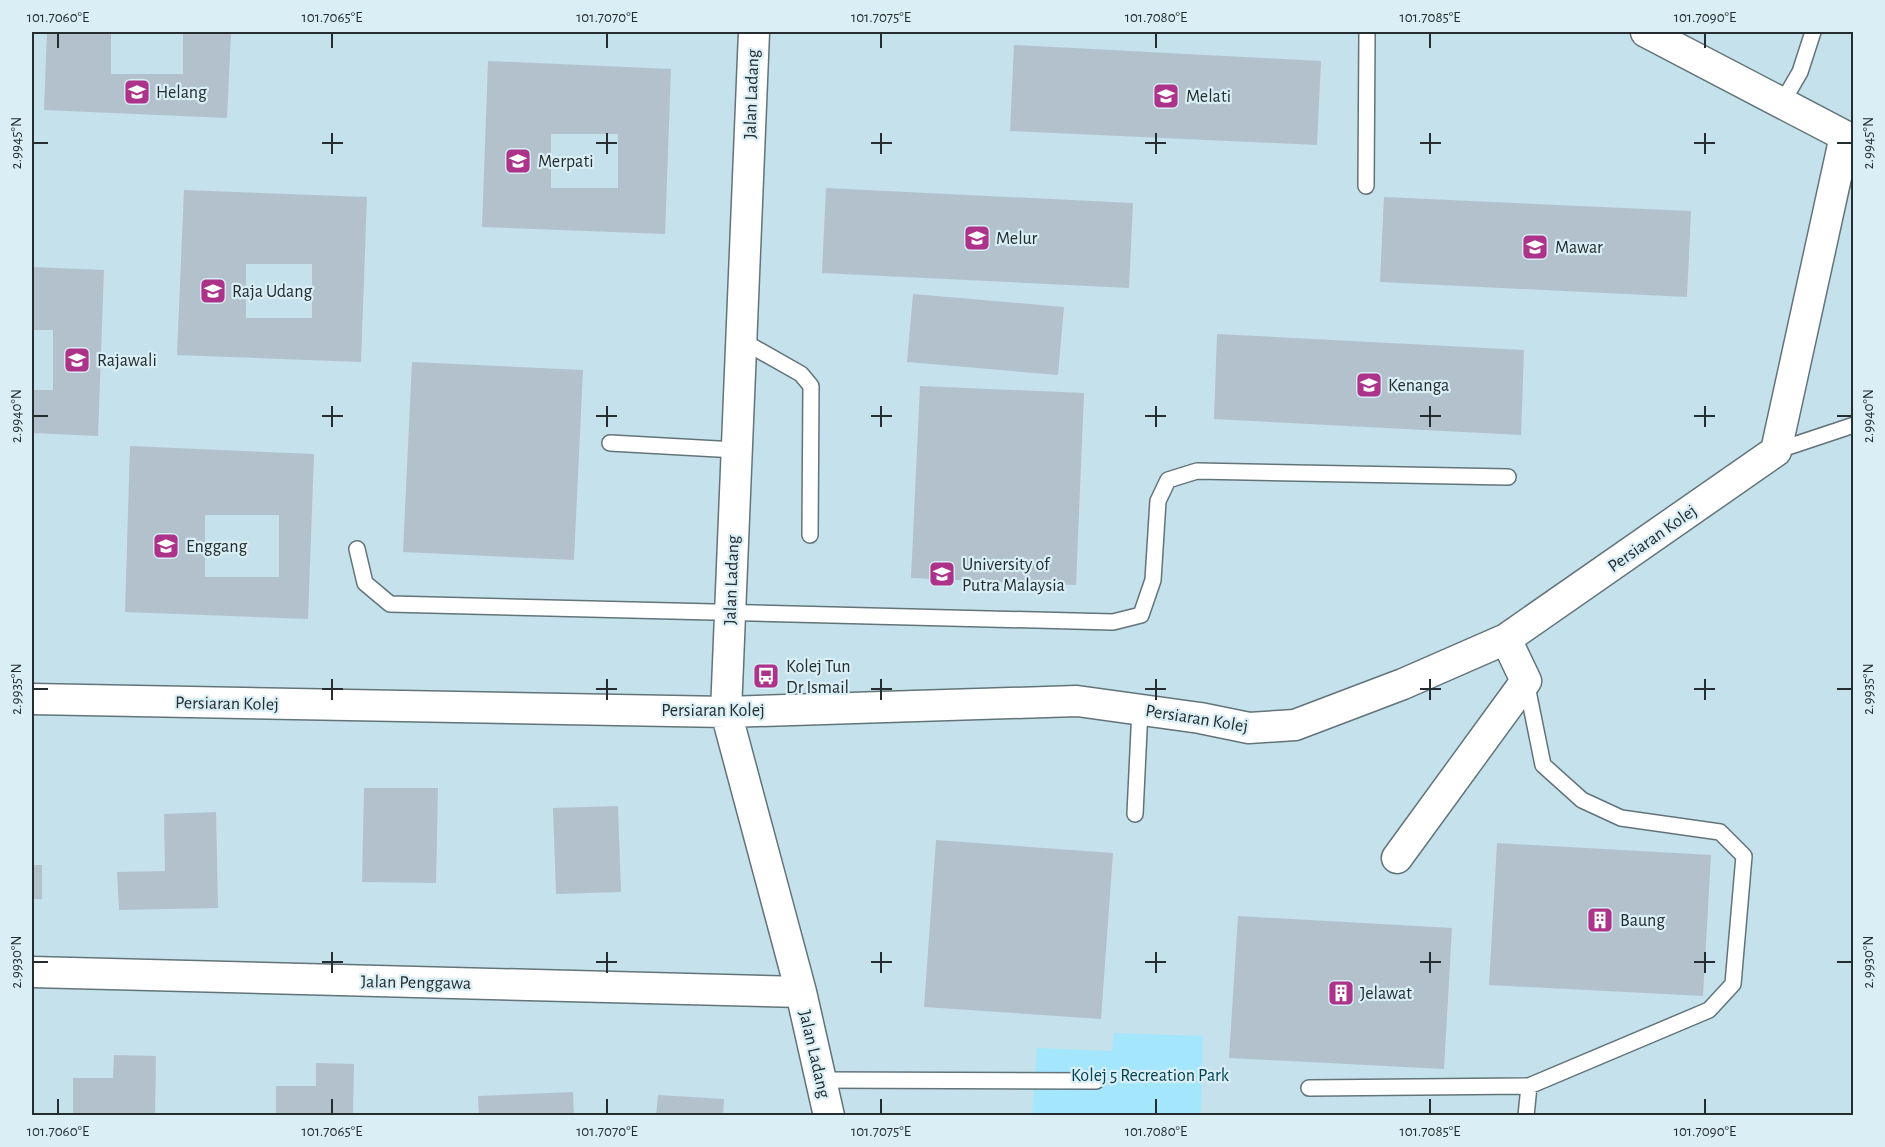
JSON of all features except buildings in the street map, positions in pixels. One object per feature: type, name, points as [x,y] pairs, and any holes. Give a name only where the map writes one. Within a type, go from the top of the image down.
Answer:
[{"type":"street","name":"Jalan Ladang","points":[[754,32],[726,712],[801,992],[829,1116]]},
{"type":"street","points":[[1646,32],[1782,103],[1849,133],[1776,451]]},
{"type":"street","name":"Persiaran Kolej","points":[[32,699],[726,712],[1077,701],[1140,709],[1249,728],[1294,725],[1403,684],[1506,639],[1776,451]]},
{"type":"street","points":[[1397,858],[1526,681],[1506,639]]},
{"type":"street","name":"Jalan Penggawa","points":[[32,972],[801,992]]},
{"type":"lane","points":[[1366,186],[1367,32]]},
{"type":"lane","points":[[1782,103],[1800,72],[1813,32]]},
{"type":"lane","points":[[741,340],[801,374],[811,386],[810,535]]},
{"type":"lane","points":[[1776,451],[1854,425]]},
{"type":"lane","points":[[610,443],[736,450]]},
{"type":"lane","points":[[357,549],[365,583],[390,604],[1113,622],[1141,615],[1154,580],[1158,501],[1168,480],[1197,471],[1508,477]]},
{"type":"lane","points":[[1309,1088],[1529,1086],[1709,1010],[1733,984],[1744,856],[1719,832],[1621,818],[1582,800],[1543,765],[1526,681]]},
{"type":"lane","points":[[1135,814],[1140,709]]},
{"type":"lane","points":[[821,1080],[1096,1081]]},
{"type":"lane","points":[[1526,1116],[1529,1086]]},
{"type":"shaded area","name":"University of Putra Malaysia","points":[[32,32],[1853,32],[1853,1115],[32,1115]]},
{"type":"green space","name":"Kolej 5 Recreation Park","points":[[1114,1033],[1203,1036],[1201,1115],[1032,1115],[1037,1048],[1112,1051]]},
{"type":"place","name":"Helang","points":[[137,92]]},
{"type":"place","name":"Melati","points":[[1166,96]]},
{"type":"place","name":"Merpati","points":[[518,161]]},
{"type":"place","name":"Melur","points":[[977,238]]},
{"type":"place","name":"Mawar","points":[[1535,247]]},
{"type":"place","name":"Raja Udang","points":[[213,291]]},
{"type":"place","name":"Rajawali","points":[[77,360]]},
{"type":"place","name":"Kenanga","points":[[1369,385]]},
{"type":"place","name":"Enggang","points":[[166,546]]},
{"type":"place","name":"University of Putra Malaysia","points":[[942,574]]},
{"type":"place","name":"Kolej Tun Dr Ismail","points":[[766,676]]},
{"type":"place","name":"Baung","points":[[1600,920]]},
{"type":"place","name":"Jelawat","points":[[1341,993]]}]
